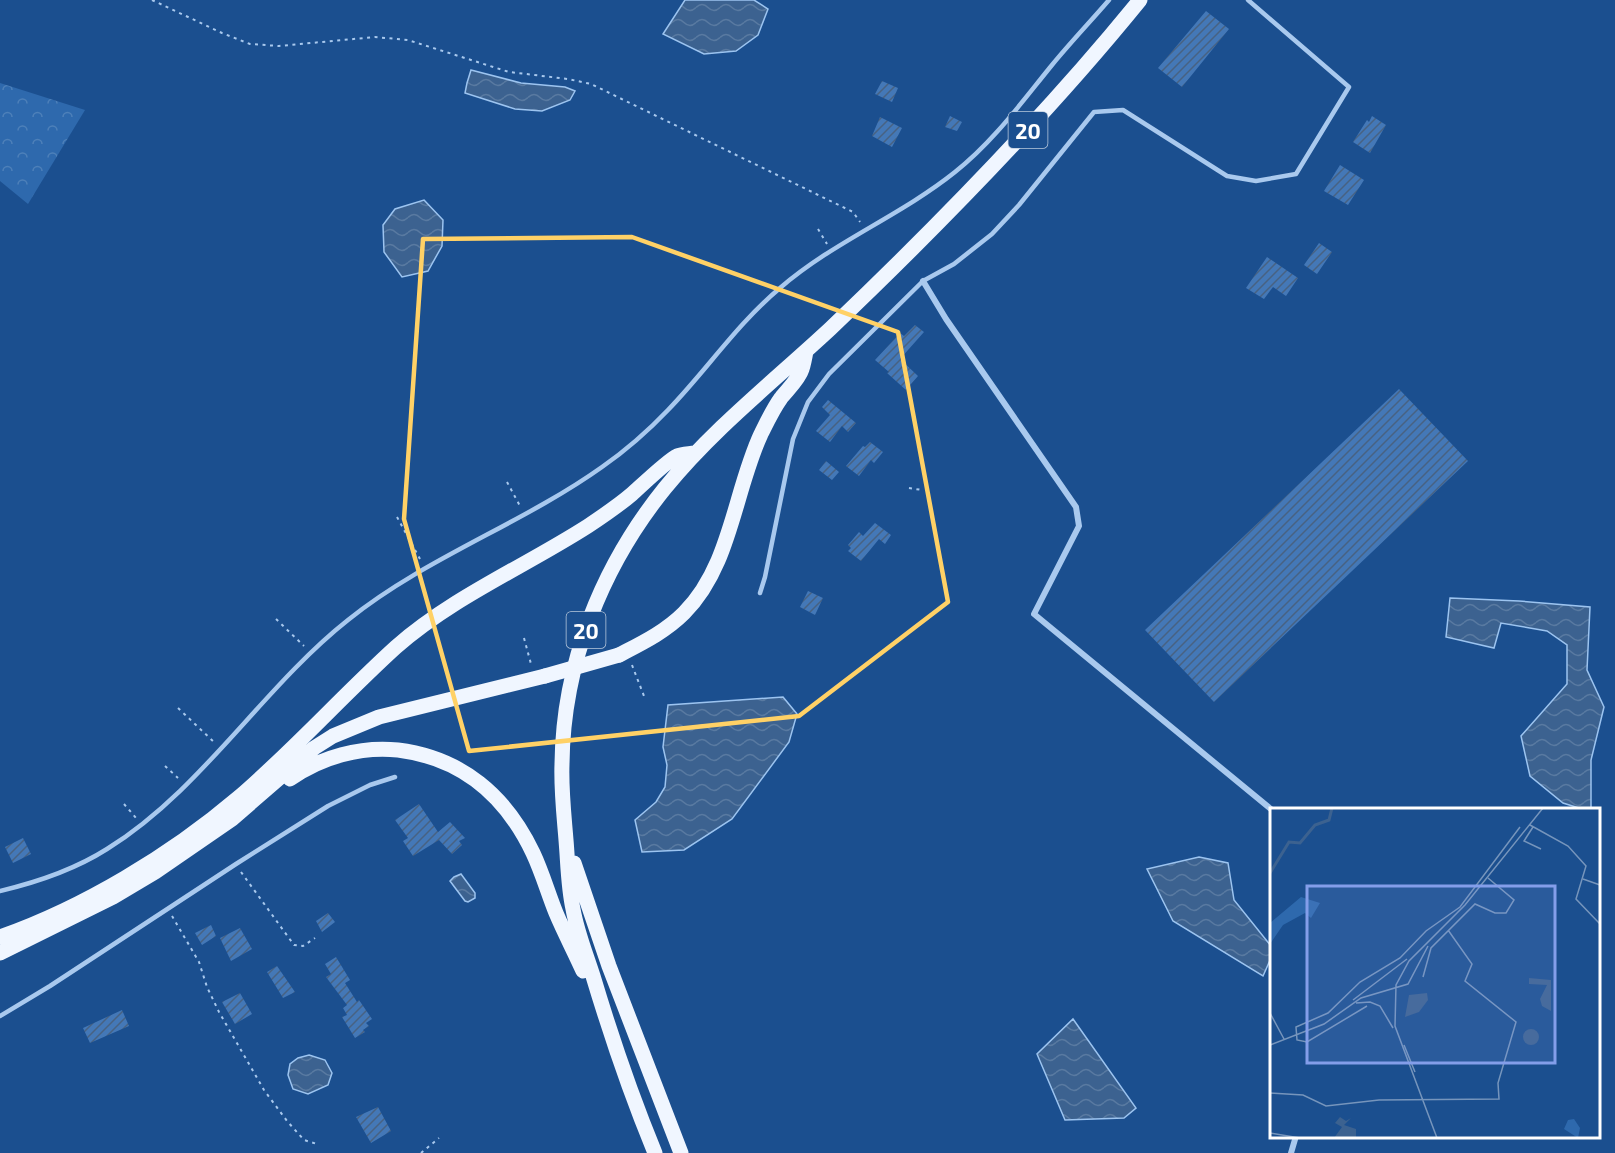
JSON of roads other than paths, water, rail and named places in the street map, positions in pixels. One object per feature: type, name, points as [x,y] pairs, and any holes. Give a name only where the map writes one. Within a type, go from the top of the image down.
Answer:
[{"type":"main road","name":"20","points":[[655,1153],[607,1022],[573,912],[562,763],[567,703],[581,644],[594,607],[629,538],[664,489],[695,453],[891,270],[975,186],[1034,123],[1140,0]]},
{"type":"main road","points":[[0,953],[113,897],[155,872],[232,819],[314,748],[333,736],[379,717],[581,667],[623,653],[659,633],[684,613],[708,580],[724,544],[761,434],[779,401],[802,370],[806,351]]},
{"type":"main road","points":[[0,937],[38,923],[107,888],[199,829],[238,798],[396,647],[428,622],[470,594],[559,545],[609,512],[675,457],[695,453]]},
{"type":"main road","points":[[275,782],[287,781],[325,760],[347,753],[372,749],[413,752],[433,757],[479,782],[506,808],[525,838],[607,1022]]},
{"type":"main road","name":"20","points":[[566,837],[609,966],[681,1153]]},
{"type":"street","points":[[923,281],[946,319],[1076,507],[1079,526],[1034,614],[1270,808]]},
{"type":"street","points":[[1291,1153],[1296,1138]]},
{"type":"lane","points":[[0,891],[38,882],[106,850],[157,813],[310,653],[347,620],[375,599],[576,486],[606,465],[669,409],[752,314],[779,288],[831,250],[932,190],[965,164],[996,134],[1109,0]]},
{"type":"lane","points":[[760,593],[793,439],[808,402],[828,374],[923,281],[954,264],[992,234],[1019,205],[1095,112],[1123,110],[1227,176],[1256,181],[1296,174],[1349,87],[1248,0]]},
{"type":"lane","points":[[0,1016],[328,806],[370,785],[395,777]]},
{"type":"water","points":[[685,0],[754,0],[768,9],[758,35],[736,51],[704,54],[663,34]]},
{"type":"water","points":[[471,70],[521,83],[565,87],[575,91],[570,100],[542,111],[515,109],[465,93]]},
{"type":"water","points":[[424,200],[443,220],[442,246],[428,271],[402,277],[384,252],[383,225],[395,209]]},
{"type":"water","points":[[1450,598],[1590,607],[1587,670],[1604,707],[1591,760],[1591,808],[1579,808],[1563,803],[1530,776],[1521,736],[1567,684],[1567,645],[1547,631],[1501,623],[1494,648],[1446,637]]},
{"type":"water","points":[[783,697],[797,714],[789,742],[732,819],[684,850],[642,852],[635,820],[656,802],[665,787],[667,765],[663,747],[668,705]]},
{"type":"water","points":[[1199,857],[1228,863],[1234,900],[1270,945],[1270,960],[1263,976],[1173,921],[1147,869]]},
{"type":"water","points":[[461,874],[475,893],[475,898],[468,902],[450,881]]},
{"type":"water","points":[[1073,1019],[1136,1108],[1124,1118],[1065,1120],[1037,1054]]},
{"type":"water","points":[[309,1055],[325,1060],[332,1073],[328,1085],[308,1094],[293,1089],[288,1075],[290,1064],[298,1058]]}]
